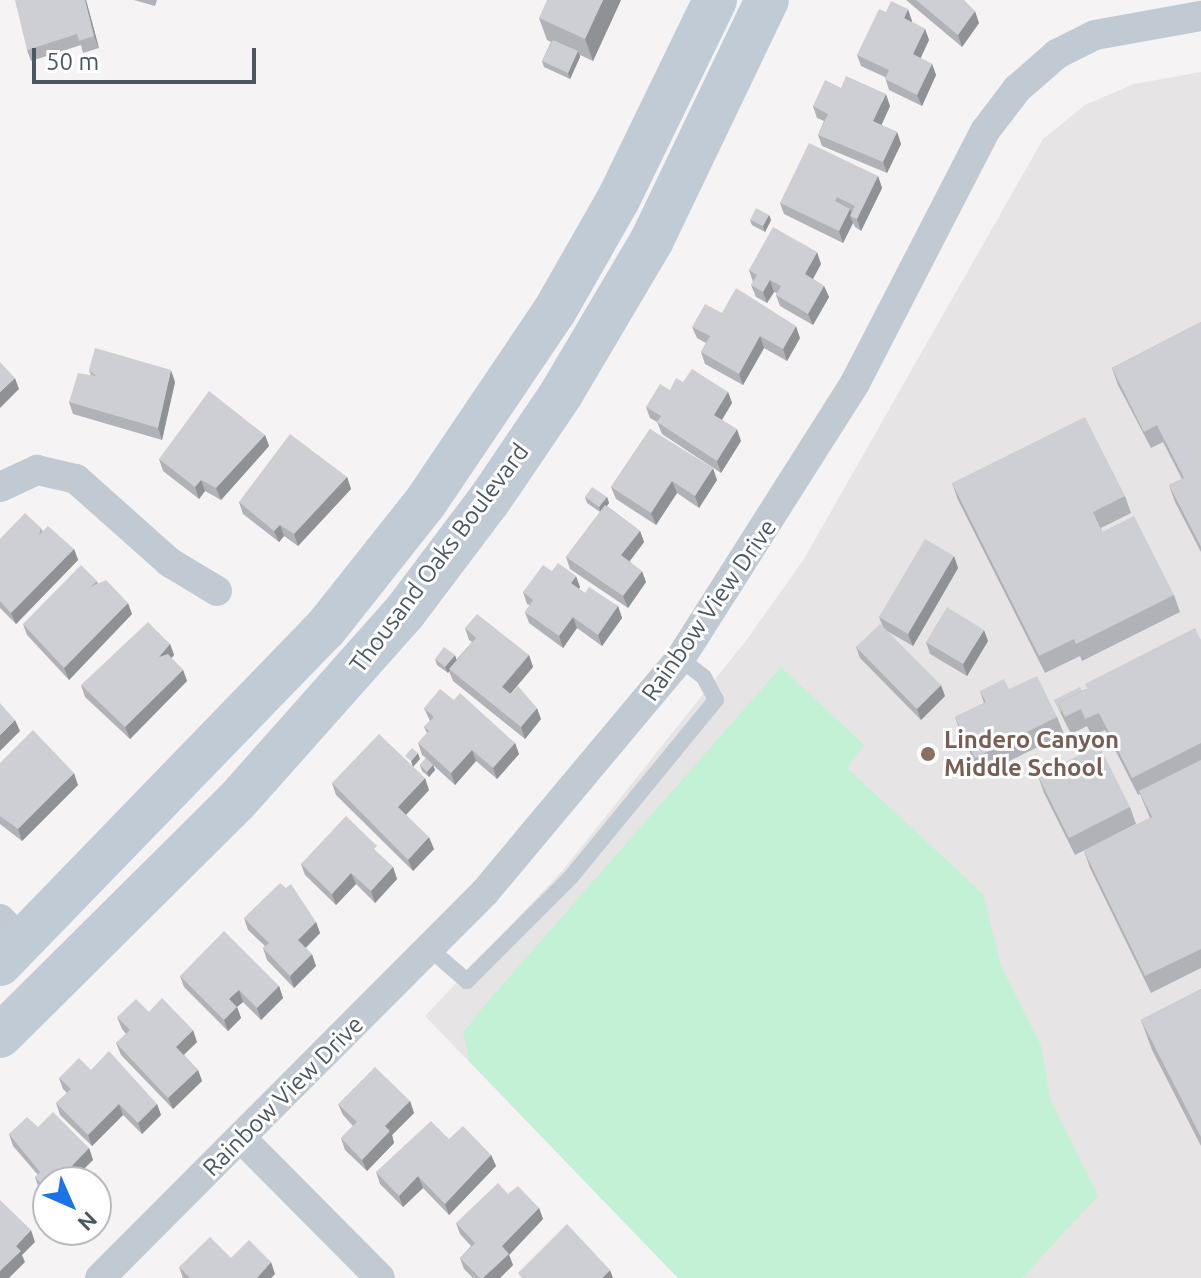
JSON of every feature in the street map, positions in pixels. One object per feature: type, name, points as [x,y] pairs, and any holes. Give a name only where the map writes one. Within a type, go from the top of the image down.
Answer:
[{"type":"main road","name":"Thousand Oaks Boulevard","points":[[7,941],[325,629],[425,503],[512,377],[604,225],[715,0]]},
{"type":"main road","name":"Thousand Oaks Boulevard","points":[[0,1036],[236,802],[404,613],[490,499],[561,394],[652,240],[767,0]]},
{"type":"street","name":"Rainbow View Drive","points":[[100,1278],[430,949],[524,847],[680,659],[855,383],[985,131],[1017,89],[1057,54],[1095,35],[1201,16]]},
{"type":"street","points":[[0,487],[37,470],[76,479],[169,562],[217,591]]},
{"type":"street","points":[[241,1138],[380,1278]]},
{"type":"lane","points":[[430,949],[467,981],[571,877],[716,700],[704,677],[680,659]]},
{"type":"shaded area","name":"Lindero Canyon Middle School","points":[[1201,72],[1201,1278],[678,1278],[425,1016],[563,870],[748,638],[804,559],[1043,139],[1085,105],[1134,84]]},
{"type":"green space","points":[[781,667],[864,745],[847,768],[983,894],[1001,966],[1041,1046],[1050,1099],[1098,1196],[1022,1278],[678,1278],[470,1062],[463,1033],[483,1007]]},
{"type":"building","points":[[15,0],[85,0],[94,36],[79,41],[77,34],[27,50]]},
{"type":"building","points":[[547,0],[603,0],[585,39],[539,18]]},
{"type":"building","points":[[916,0],[964,0],[975,11],[958,35]]},
{"type":"building","points":[[891,1],[908,9],[904,18],[925,29],[913,54],[932,64],[917,95],[885,79],[889,70],[857,55],[879,9],[886,12]]},
{"type":"building","points":[[553,40],[578,51],[568,73],[542,61]]},
{"type":"building","points":[[846,76],[886,94],[873,121],[897,132],[883,162],[818,135],[828,114],[813,106],[825,80],[841,88]]},
{"type":"building","points":[[809,143],[878,176],[857,219],[850,216],[855,206],[837,197],[835,201],[850,209],[839,231],[780,203]]},
{"type":"building","points":[[756,208],[769,215],[763,226],[750,220]]},
{"type":"building","points":[[773,227],[817,252],[805,274],[824,286],[808,314],[776,295],[781,286],[770,280],[763,292],[751,285],[757,275],[749,270]]},
{"type":"building","points":[[736,288],[796,326],[783,349],[760,336],[739,374],[701,352],[710,336],[692,327],[705,304],[722,313]]},
{"type":"building","points":[[1201,322],[1201,547],[1169,485],[1184,478],[1157,425],[1144,432],[1112,368]]},
{"type":"building","points":[[95,348],[171,370],[158,428],[69,402],[78,373],[96,376],[89,370]]},
{"type":"building","points":[[0,362],[15,378],[0,392]]},
{"type":"building","points":[[692,369],[728,392],[714,415],[737,429],[717,461],[657,422],[661,416],[646,407],[660,384],[670,390],[676,378],[683,382]]},
{"type":"building","points":[[209,391],[265,435],[216,488],[201,480],[195,487],[159,459]]},
{"type":"building","points":[[1085,417],[1125,496],[1093,512],[1102,532],[1134,516],[1174,595],[1076,644],[1074,639],[1039,656],[952,483]]},
{"type":"building","points":[[650,429],[713,468],[695,496],[672,481],[651,513],[611,487]]},
{"type":"building","points":[[290,434],[347,477],[294,534],[280,525],[274,531],[239,502]]},
{"type":"building","points":[[592,487],[607,497],[599,507],[585,497]]},
{"type":"building","points":[[605,505],[640,531],[621,555],[642,571],[623,596],[566,557]]},
{"type":"building","points":[[25,513],[41,528],[39,535],[48,526],[74,549],[11,613],[0,601],[0,539]]},
{"type":"building","points":[[925,539],[954,556],[908,634],[879,617]]},
{"type":"building","points":[[558,563],[576,576],[571,583],[585,593],[589,587],[618,606],[598,635],[573,617],[559,636],[525,612],[533,600],[523,592],[543,565],[552,571]]},
{"type":"building","points":[[81,565],[97,581],[90,587],[106,580],[128,603],[64,668],[23,624]]},
{"type":"building","points":[[947,607],[984,630],[963,664],[926,642]]},
{"type":"building","points":[[477,614],[529,655],[502,687],[511,694],[518,686],[537,708],[521,727],[449,669],[476,638],[465,628]]},
{"type":"building","points":[[148,622],[170,644],[159,657],[168,654],[183,670],[125,727],[81,685]]},
{"type":"building","points":[[880,624],[941,685],[917,709],[856,647]]},
{"type":"building","points":[[1195,628],[1201,640],[1201,743],[1132,778],[1099,713],[1085,719],[1081,709],[1065,717],[1058,703],[1087,689],[1085,684]]},
{"type":"building","points":[[444,647],[455,655],[445,667],[435,659]]},
{"type":"building","points":[[1037,676],[1057,717],[975,758],[955,717],[986,702],[980,691],[1004,679],[1009,689]]},
{"type":"building","points":[[1080,687],[1082,691],[1058,703],[1060,712],[1054,700]]},
{"type":"building","points":[[440,689],[454,700],[460,693],[515,743],[493,768],[472,750],[451,773],[418,743],[429,731],[424,727],[434,717],[424,708]]},
{"type":"building","points":[[0,703],[15,720],[0,735]]},
{"type":"building","points":[[33,730],[74,773],[18,829],[0,816],[0,763]]},
{"type":"building","points":[[379,734],[425,778],[398,807],[429,837],[408,860],[332,783]]},
{"type":"building","points":[[1099,745],[1130,807],[1069,838],[1038,776]]},
{"type":"building","points":[[412,748],[418,753],[411,761],[405,756]]},
{"type":"building","points":[[426,758],[433,765],[427,772],[420,765]]},
{"type":"building","points":[[1201,760],[1201,949],[1145,976],[1084,851],[1152,817],[1139,791]]},
{"type":"building","points":[[346,816],[377,846],[374,849],[393,867],[371,891],[351,873],[332,894],[301,864]]},
{"type":"building","points":[[280,883],[286,888],[291,884],[316,922],[298,940],[312,954],[290,976],[263,948],[269,943],[244,918]]},
{"type":"building","points":[[224,931],[279,986],[257,1008],[239,990],[229,999],[237,1007],[224,1020],[180,976]]},
{"type":"building","points":[[1201,989],[1201,1137],[1141,1020]]},
{"type":"building","points":[[162,998],[193,1030],[176,1047],[198,1070],[168,1098],[116,1043],[130,1030],[117,1017],[136,999],[149,1012]]},
{"type":"building","points":[[109,1051],[157,1104],[138,1123],[119,1104],[88,1135],[56,1103],[71,1089],[59,1078],[79,1058],[91,1070]]},
{"type":"building","points":[[375,1067],[410,1101],[385,1126],[390,1131],[362,1160],[341,1138],[357,1122],[338,1104]]},
{"type":"building","points":[[53,1112],[89,1148],[72,1166],[35,1166],[9,1134],[27,1117],[38,1127]]},
{"type":"building","points":[[431,1121],[449,1139],[463,1126],[491,1155],[445,1204],[418,1176],[399,1196],[376,1172]]},
{"type":"building","points":[[498,1183],[508,1194],[518,1186],[539,1208],[502,1246],[509,1254],[480,1278],[460,1258],[475,1243],[456,1223]]},
{"type":"building","points":[[0,1200],[31,1230],[16,1246],[21,1251],[0,1271]]},
{"type":"building","points":[[567,1224],[610,1270],[602,1278],[522,1278],[518,1273]]},
{"type":"building","points":[[210,1237],[231,1258],[249,1240],[271,1262],[257,1278],[190,1278],[179,1267]]},
{"type":"place","name":"Lindero Canyon Middle School","points":[[928,754]]}]
